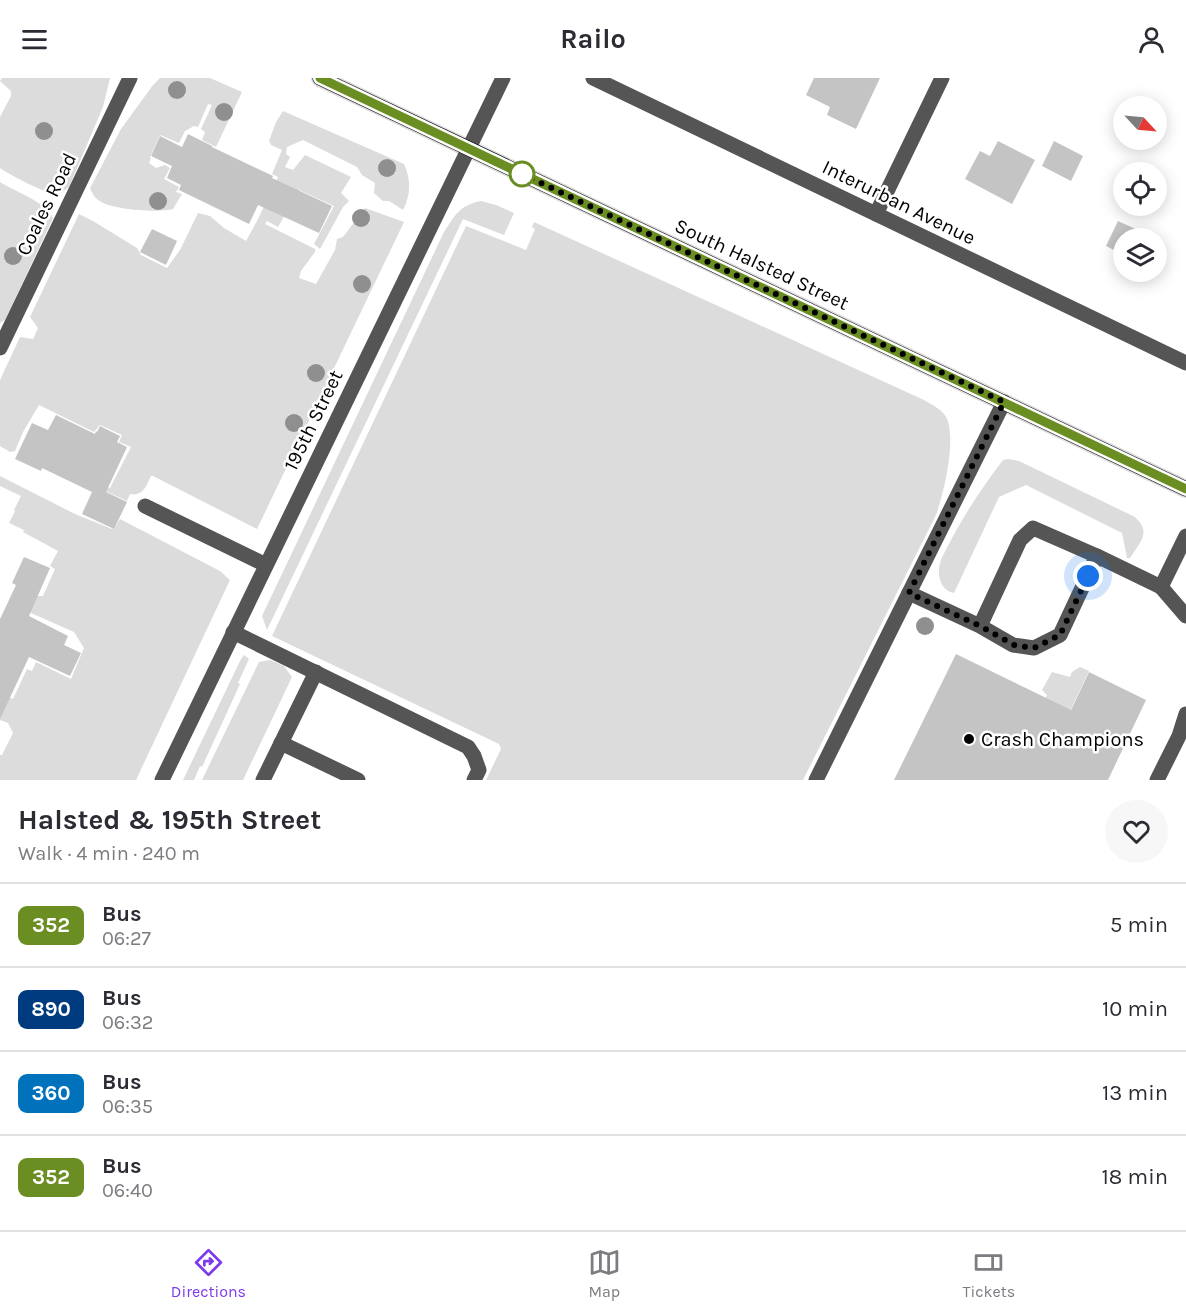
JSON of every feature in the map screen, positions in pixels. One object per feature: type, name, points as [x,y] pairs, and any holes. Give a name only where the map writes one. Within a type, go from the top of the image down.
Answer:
[{"type":"main road","name":"South Halsted Street","points":[[320,78],[1186,489]]},
{"type":"street","name":"Coales Road","points":[[0,348],[130,78]]},
{"type":"street","name":"195th Street","points":[[162,780],[503,78]]},
{"type":"street","name":"Interurban Avenue","points":[[593,78],[1186,363]]},
{"type":"street","points":[[876,214],[942,78]]},
{"type":"street","points":[[816,780],[1004,402]]},
{"type":"street","points":[[145,506],[266,565]]},
{"type":"street","points":[[980,626],[1020,540],[1033,528],[1161,587],[1186,616]]},
{"type":"street","points":[[1161,587],[1186,536]]},
{"type":"street","points":[[909,593],[980,626],[1014,645],[1034,648],[1060,635],[1097,556]]},
{"type":"street","points":[[234,632],[468,747],[479,770],[474,780]]},
{"type":"street","points":[[264,780],[316,672]]},
{"type":"street","points":[[1157,780],[1179,736],[1186,714]]},
{"type":"street","points":[[281,743],[358,780]]},
{"type":"shaded area","points":[[2,78],[110,78],[103,107],[69,187],[62,192],[57,194],[45,191],[0,168],[0,117],[11,96],[11,91],[0,81]]},
{"type":"shaded area","points":[[160,78],[210,78],[242,92],[216,147],[202,140],[205,132],[201,129],[212,105],[208,104],[198,127],[194,126],[185,131],[179,143],[160,135],[149,163],[156,168],[165,165],[170,168],[164,179],[179,187],[176,192],[182,194],[173,209],[135,210],[104,203],[95,198],[90,188],[121,129]]},
{"type":"shaded area","points":[[283,111],[404,164],[409,187],[408,199],[403,210],[389,201],[383,201],[374,193],[375,183],[362,175],[357,167],[303,140],[287,147],[286,154],[290,157],[285,167],[293,170],[305,155],[351,177],[341,193],[349,201],[343,207],[320,249],[314,244],[334,206],[299,190],[278,227],[267,221],[265,224],[315,249],[299,278],[316,284],[335,250],[337,239],[343,237],[365,208],[404,222],[257,529],[153,476],[141,492],[130,494],[127,501],[103,490],[105,486],[110,488],[131,447],[119,442],[122,435],[100,425],[94,432],[39,405],[15,451],[10,452],[0,446],[0,380],[20,337],[33,339],[38,328],[30,317],[79,214],[137,248],[141,255],[167,268],[180,250],[198,213],[210,216],[224,228],[246,241],[278,177],[272,174],[282,150],[271,145],[269,141]]},
{"type":"shaded area","points":[[0,182],[38,202],[53,218],[5,320],[0,323]]},
{"type":"shaded area","points":[[481,201],[514,213],[504,235],[463,219],[267,630],[262,616],[444,232],[463,208]]},
{"type":"shaded area","points":[[534,222],[924,400],[939,409],[946,417],[949,426],[950,451],[946,480],[936,515],[803,780],[486,780],[501,749],[499,744],[272,636],[466,226],[526,250],[535,229],[532,227]]},
{"type":"shaded area","points":[[1003,460],[1019,461],[1135,517],[1144,533],[1130,558],[1127,558],[1122,533],[1026,485],[999,497],[954,593],[946,590],[939,576],[942,556],[976,498]]},
{"type":"shaded area","points":[[0,476],[75,514],[112,529],[120,519],[220,571],[230,580],[136,780],[0,780],[0,755],[13,733],[8,723],[0,720],[0,693],[13,699],[27,669],[32,671],[36,662],[71,679],[84,648],[74,632],[24,610],[31,596],[43,596],[55,569],[50,566],[58,551],[9,523],[21,496],[0,486]]},
{"type":"shaded area","points":[[244,655],[249,659],[238,683],[240,684],[202,767],[200,766],[194,780],[183,780],[241,659]]},
{"type":"shaded area","points":[[270,660],[284,666],[292,677],[243,780],[202,780],[259,662]]},
{"type":"shaded area","points":[[1080,667],[1089,671],[1037,780],[1006,780],[1047,695],[1042,690],[1052,672],[1070,677],[1072,672]]},
{"type":"building","points":[[814,78],[880,78],[856,129],[827,115],[830,107],[806,95]]},
{"type":"building","points":[[188,134],[332,206],[319,233],[258,205],[249,224],[179,190],[181,185],[167,178],[172,166],[151,156],[160,136],[182,147]]},
{"type":"building","points":[[998,141],[1035,160],[1012,204],[965,179],[980,151],[990,156]]},
{"type":"building","points":[[1054,141],[1083,156],[1071,181],[1042,166]]},
{"type":"building","points":[[1118,221],[1133,228],[1115,228]]},
{"type":"building","points":[[152,229],[177,241],[166,265],[140,252]]},
{"type":"building","points":[[1113,231],[1113,250],[1106,246]]},
{"type":"building","points":[[56,415],[95,434],[100,426],[120,436],[117,442],[127,447],[106,492],[127,502],[114,529],[82,514],[92,492],[42,468],[41,471],[15,459],[32,423],[48,430]]},
{"type":"building","points":[[24,557],[50,568],[29,616],[68,636],[64,645],[81,653],[70,676],[29,657],[0,719],[0,619],[16,585],[12,583]]},
{"type":"building","points":[[956,654],[1071,710],[1089,672],[1146,700],[1108,780],[894,780]]},
{"type":"bus line","name":"352","points":[[320,78],[1186,489]]},
{"type":"place","name":"Crash Champions","points":[[969,739]]},
{"type":"route","points":[[522,174],[1004,402],[909,593],[980,626],[1014,645],[1034,648],[1060,635],[1088,576]]}]
